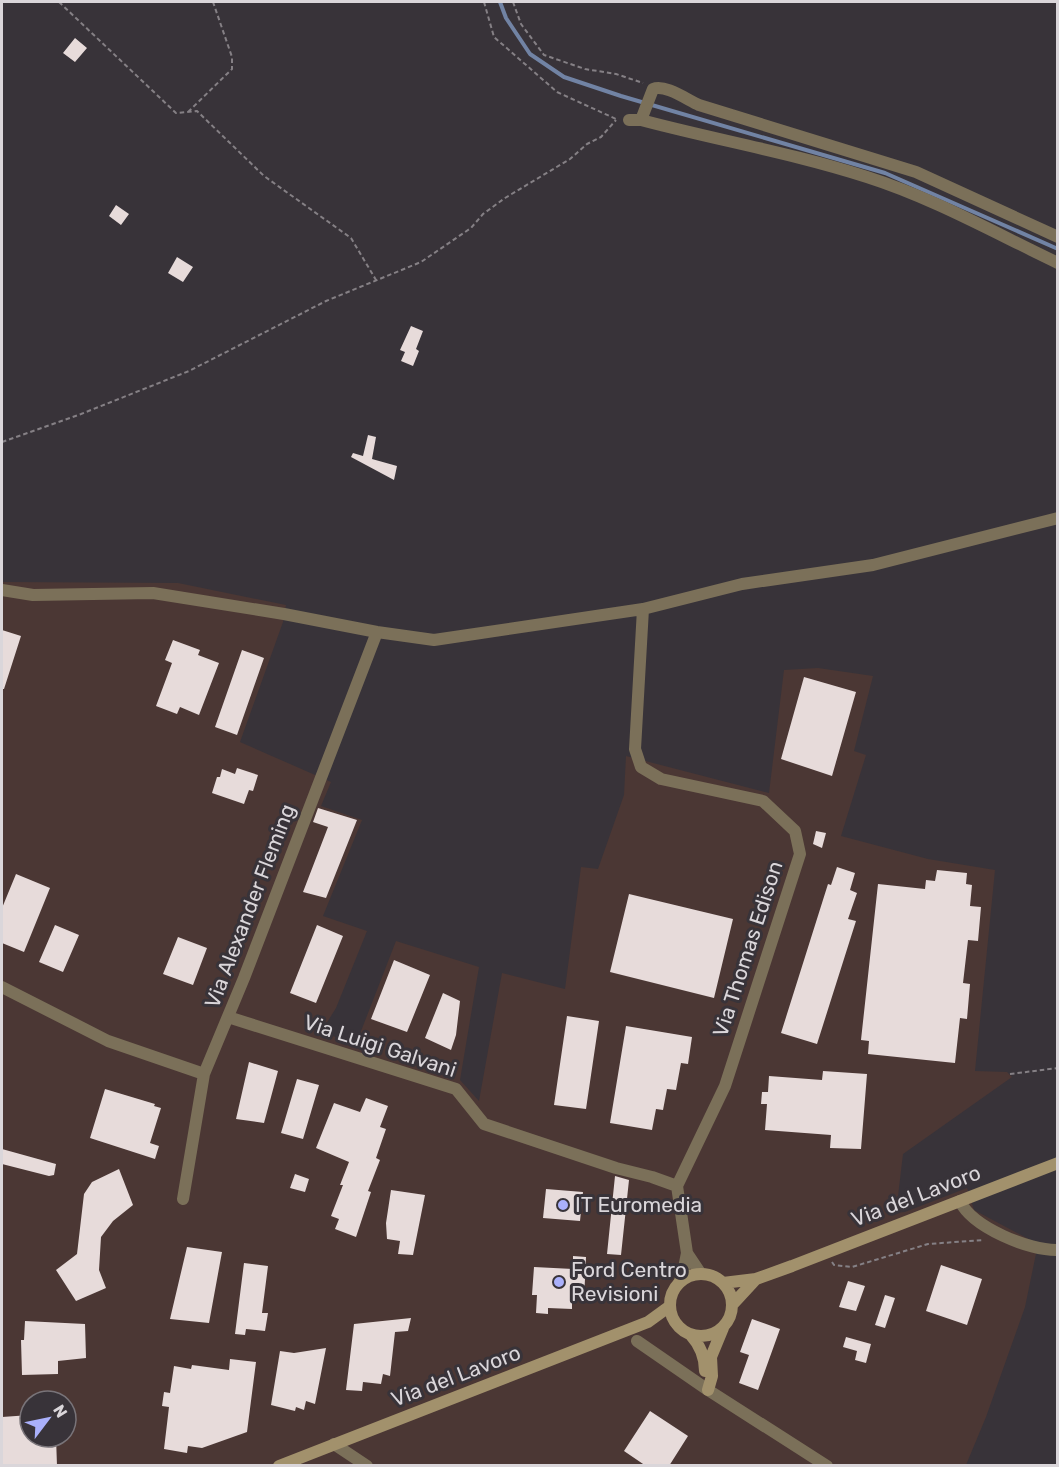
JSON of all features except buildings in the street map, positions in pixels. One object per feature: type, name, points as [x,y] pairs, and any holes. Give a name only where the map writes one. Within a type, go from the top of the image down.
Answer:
[{"type":"main road","name":"Via del Lavoro","points":[[756,1279],[1058,1163]]},
{"type":"main road","points":[[701,1274],[713,1276],[723,1283],[730,1293],[732,1305],[730,1317],[711,1357],[712,1376],[708,1390],[700,1345],[676,1323],[670,1306],[672,1294],[679,1283],[701,1274]]},
{"type":"main road","points":[[723,1283],[756,1279]]},
{"type":"main road","points":[[732,1305],[756,1279]]},
{"type":"main road","points":[[648,1322],[670,1306]]},
{"type":"main road","name":"Via del Lavoro","points":[[279,1466],[648,1322]]},
{"type":"main road","points":[[648,1322],[676,1323]]},
{"type":"main road","points":[[690,1334],[702,1336],[714,1334],[724,1327]]},
{"type":"street","points":[[1058,237],[916,171],[699,105],[667,88],[658,87],[651,93],[632,119],[808,160],[867,177],[915,195],[1058,263]]},
{"type":"street","points":[[2,590],[33,595],[153,592],[434,640],[643,609],[742,584],[873,565],[1058,518]]},
{"type":"street","name":"Via Thomas Edison","points":[[643,609],[635,749],[641,767],[661,778],[763,801],[795,831],[800,854],[725,1086],[677,1186]]},
{"type":"street","name":"Via Alexander Fleming","points":[[183,1199],[204,1074],[377,632]]},
{"type":"street","points":[[2,987],[108,1041],[204,1074]]},
{"type":"street","name":"Via Luigi Galvani","points":[[228,1017],[456,1089],[484,1124],[677,1186]]},
{"type":"street","points":[[677,1186],[687,1253],[679,1283]]},
{"type":"street","points":[[960,1201],[964,1211],[1018,1243],[1058,1250]]},
{"type":"street","points":[[687,1253],[701,1274]]},
{"type":"street","points":[[637,1341],[708,1390],[827,1466]]},
{"type":"street","points":[[334,1444],[367,1466]]},
{"type":"path","points":[[59,2],[176,113],[197,111],[264,176],[351,238],[376,280]]},
{"type":"path","points":[[188,112],[232,69],[232,57],[213,2]]},
{"type":"path","points":[[484,2],[494,37],[557,92],[632,119]]},
{"type":"path","points":[[513,2],[521,24],[544,55],[585,69],[616,74],[640,82],[651,93]]},
{"type":"path","points":[[2,442],[81,414],[189,370],[326,301],[421,262],[471,228],[483,214],[505,198],[570,159],[587,144],[632,119]]},
{"type":"path","points":[[1010,1074],[1058,1068]]},
{"type":"path","points":[[824,1253],[834,1265],[852,1267],[928,1244],[986,1240]]},
{"type":"shaded area","points":[[2,582],[178,583],[286,605],[283,622],[240,742],[331,782],[321,806],[362,820],[323,916],[367,931],[336,1008],[321,1032],[356,1044],[396,941],[479,967],[460,1080],[479,1101],[502,973],[565,989],[581,867],[598,869],[624,795],[626,756],[769,793],[784,670],[818,668],[873,676],[854,751],[866,755],[841,836],[928,859],[995,870],[975,1071],[1007,1072],[1012,1077],[903,1154],[896,1213],[905,1212],[967,1188],[974,1210],[1038,1244],[1025,1307],[986,1417],[966,1465],[2,1466]]},
{"type":"waterway","points":[[500,2],[506,18],[530,54],[564,77],[621,96],[885,173],[1058,249]]},
{"type":"place","name":"IT Euromedia","points":[[563,1205]]},
{"type":"place","name":"Ford Centro Revisioni","points":[[559,1282]]}]
